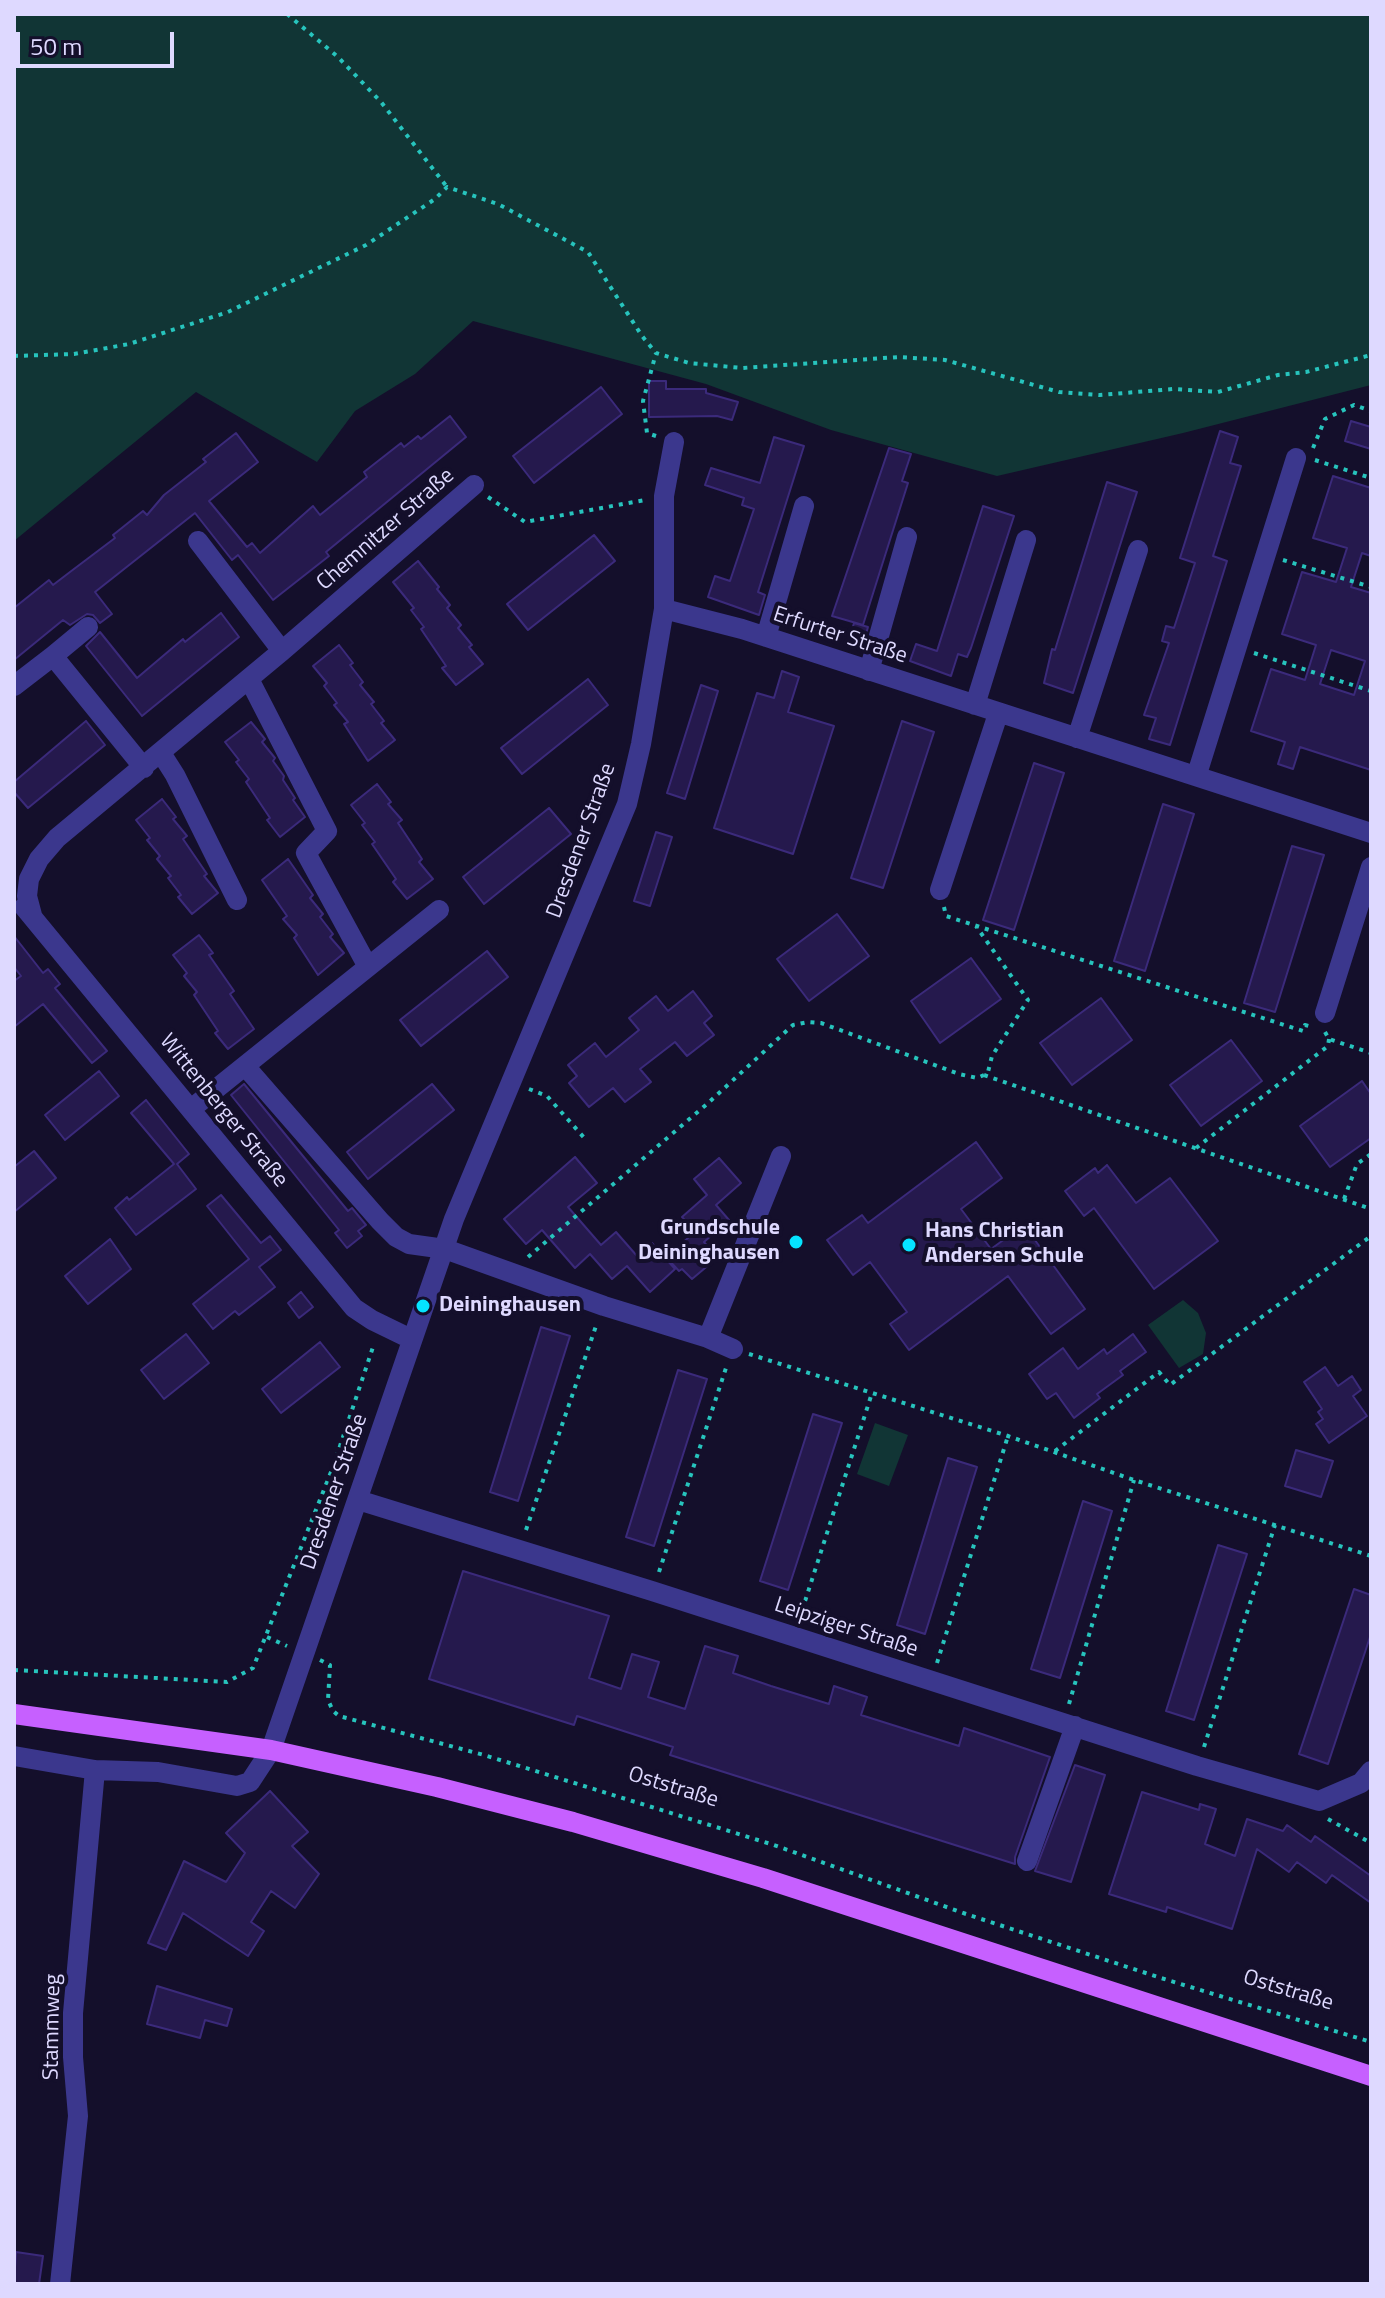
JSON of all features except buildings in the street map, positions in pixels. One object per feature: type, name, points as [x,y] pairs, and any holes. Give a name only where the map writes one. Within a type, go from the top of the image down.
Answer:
[{"type":"main road","points":[[14,1714],[271,1750],[451,1790],[661,1848],[808,1893],[1371,2076]]},
{"type":"street","name":"Dresdener Straße","points":[[271,1750],[454,1219],[627,804],[641,744],[664,609],[664,496],[674,442]]},
{"type":"street","points":[[1197,774],[1296,458]]},
{"type":"street","name":"Chemnitzer Straße","points":[[32,915],[27,896],[29,879],[39,859],[57,838],[144,768],[474,485]]},
{"type":"street","points":[[766,637],[804,506]]},
{"type":"street","points":[[869,671],[907,537]]},
{"type":"street","points":[[975,705],[1026,540]]},
{"type":"street","points":[[198,541],[282,651]]},
{"type":"street","points":[[1077,738],[1138,550]]},
{"type":"street","name":"Erfurter Straße","points":[[664,609],[766,637],[998,714],[1197,774],[1371,833]]},
{"type":"street","points":[[14,686],[88,627]]},
{"type":"street","points":[[53,656],[144,768]]},
{"type":"street","points":[[249,679],[327,831],[306,853],[368,967]]},
{"type":"street","points":[[940,890],[998,714]]},
{"type":"street","points":[[161,753],[237,900]]},
{"type":"street","points":[[1325,1013],[1371,867]]},
{"type":"street","name":"Wittenberger Straße","points":[[14,894],[354,1308],[411,1339]]},
{"type":"street","points":[[191,1109],[439,910]]},
{"type":"street","points":[[245,1066],[396,1237],[409,1244],[445,1249],[733,1349]]},
{"type":"street","points":[[708,1338],[781,1156]]},
{"type":"street","name":"Leipziger Straße","points":[[358,1500],[1197,1766],[1319,1801]]},
{"type":"street","points":[[1027,1861],[1070,1724]]},
{"type":"street","points":[[14,1756],[95,1770],[158,1772],[237,1786],[250,1782],[271,1750]]},
{"type":"street","name":"Stammweg","points":[[60,2284],[78,2116],[73,2013],[95,1770]]},
{"type":"street","points":[[1319,1801],[1361,1783],[1371,1771]]},
{"type":"path","points":[[287,14],[338,57],[381,102],[447,187],[498,204],[588,252],[656,353],[689,363],[742,368],[899,357],[945,360],[1059,392],[1100,395],[1173,389],[1218,392],[1278,375],[1306,372],[1371,355]]},
{"type":"path","points":[[14,356],[74,354],[129,344],[228,312],[366,245],[435,199],[447,187]]},
{"type":"path","points":[[656,353],[643,401],[647,433],[674,442]]},
{"type":"path","points":[[1371,411],[1354,405],[1325,419],[1309,458],[1371,478]]},
{"type":"path","name":"Chemnitzer Straße","points":[[474,485],[491,501],[525,522],[664,496]]},
{"type":"path","points":[[1266,555],[1371,587]]},
{"type":"path","points":[[1237,647],[1371,691]]},
{"type":"path","points":[[940,890],[946,916],[1303,1031],[1305,1025],[1327,1032],[1328,1046],[1196,1148]]},
{"type":"path","points":[[511,1272],[707,1104],[793,1025],[821,1023],[959,1074],[977,1078],[984,1075],[988,1072],[992,1056],[1028,1000],[976,926]]},
{"type":"path","points":[[1329,1039],[1371,1053]]},
{"type":"path","points":[[984,1075],[1371,1209]]},
{"type":"path","points":[[511,1082],[547,1096],[587,1141]]},
{"type":"path","points":[[1344,1199],[1357,1164],[1371,1154]]},
{"type":"path","points":[[1054,1452],[1159,1372],[1170,1385],[1371,1236]]},
{"type":"path","points":[[519,1551],[591,1335],[604,1306]]},
{"type":"path","points":[[14,1670],[227,1682],[253,1668],[333,1467],[381,1324]]},
{"type":"path","points":[[652,1591],[733,1349],[1371,1556]]},
{"type":"path","points":[[794,1637],[872,1393]]},
{"type":"path","points":[[931,1680],[1008,1436]]},
{"type":"path","points":[[1070,1724],[1134,1480]]},
{"type":"path","points":[[1197,1766],[1275,1525]]},
{"type":"path","name":"Oststraße","points":[[267,1637],[330,1665],[328,1700],[339,1716],[484,1755],[774,1845],[1011,1929],[1371,2042]]},
{"type":"path","points":[[1319,1801],[1328,1819],[1371,1843]]},
{"type":"green space","points":[[14,14],[1371,14],[1371,385],[997,476],[831,430],[706,384],[473,321],[415,374],[355,411],[317,462],[196,392],[14,541]]},
{"type":"green space","points":[[1183,1300],[1198,1313],[1206,1333],[1203,1354],[1179,1368],[1148,1325]]},
{"type":"green space","points":[[875,1423],[908,1435],[889,1486],[857,1474]]},
{"type":"place","name":"Grundschule Deininghausen","points":[[796,1242]]},
{"type":"place","name":"Hans Christian Andersen Schule","points":[[909,1245]]},
{"type":"place","name":"Deininghausen","points":[[423,1306]]}]
